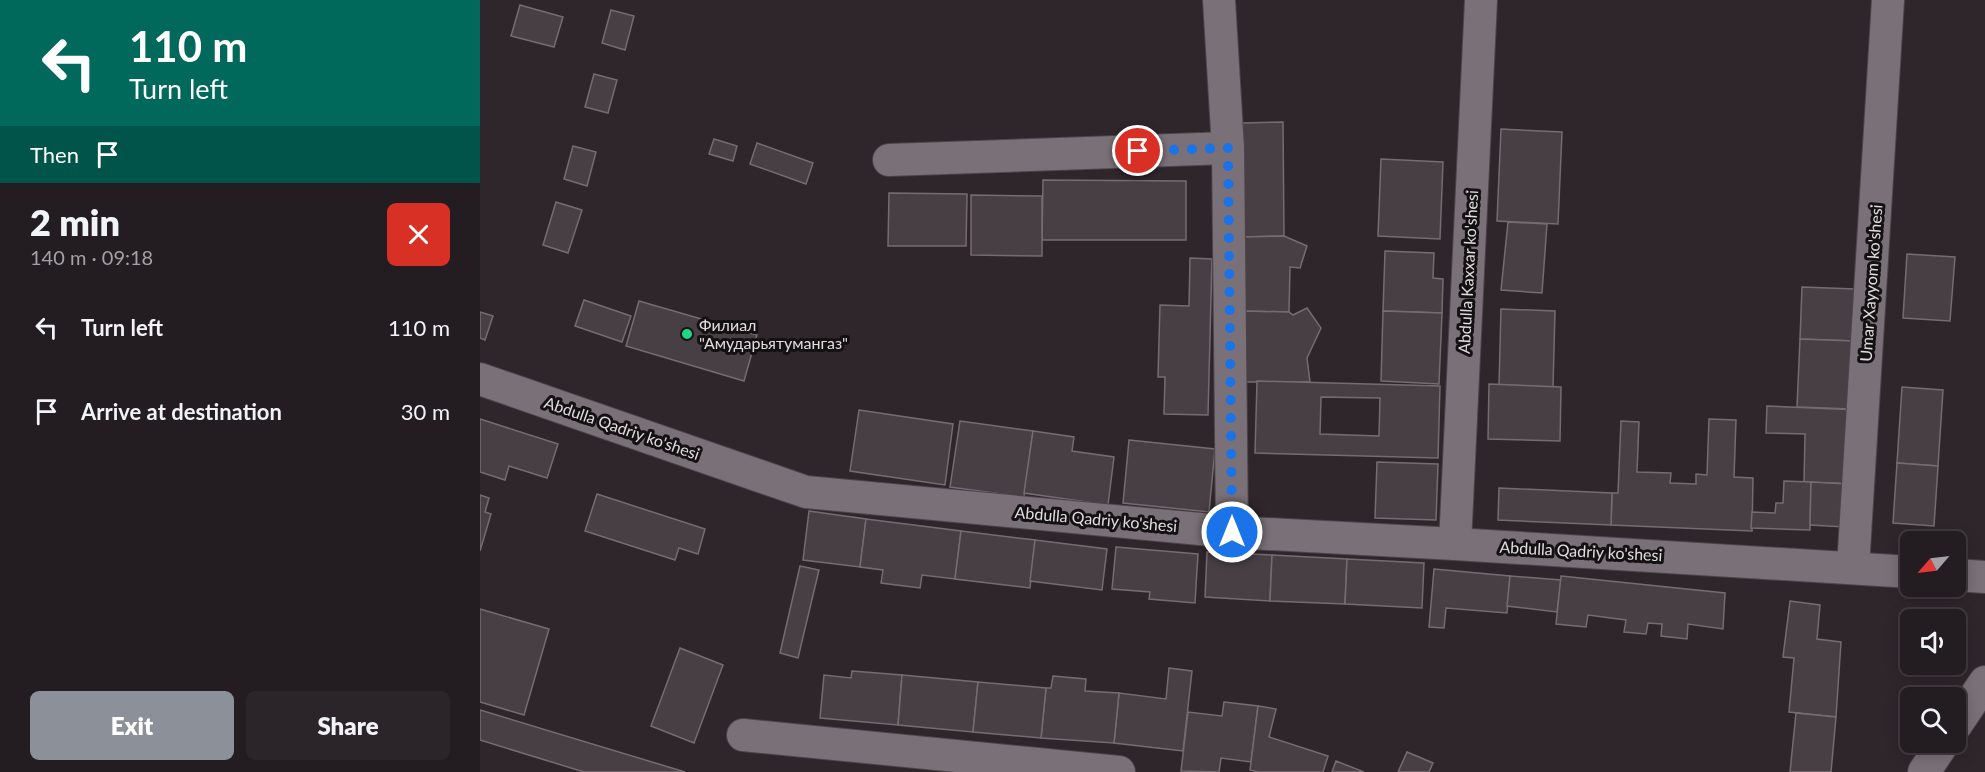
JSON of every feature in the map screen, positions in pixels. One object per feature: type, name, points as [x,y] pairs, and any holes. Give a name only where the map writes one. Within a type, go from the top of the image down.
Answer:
[{"type":"street","points":[[1219,0],[1228,148],[1232,532]]},
{"type":"street","name":"Abdulla Kaxxar ko'shesi","points":[[1455,544],[1480,0]]},
{"type":"street","name":"Umar Xayyom ko'shesi","points":[[1853,567],[1888,0]]},
{"type":"street","points":[[889,160],[1228,148]]},
{"type":"street","name":"Abdulla Qadriy ko'shesi","points":[[480,379],[806,492],[1232,532],[1900,571]]},
{"type":"street","points":[[1966,576],[1985,578]]},
{"type":"street","points":[[1966,710],[1985,682]]},
{"type":"street","points":[[743,735],[1119,772]]},
{"type":"street","points":[[1924,772],[1937,753]]},
{"type":"building","points":[[520,5],[563,17],[554,47],[511,36]]},
{"type":"building","points":[[611,10],[634,16],[625,50],[602,43]]},
{"type":"building","points":[[594,74],[617,80],[608,113],[585,107]]},
{"type":"building","points":[[1283,122],[1284,236],[1243,237],[1242,123]]},
{"type":"building","points":[[1501,129],[1562,132],[1558,224],[1497,221]]},
{"type":"building","points":[[714,139],[737,146],[733,161],[709,154]]},
{"type":"building","points":[[757,143],[813,163],[806,184],[750,164]]},
{"type":"building","points":[[573,146],[596,152],[587,186],[564,179]]},
{"type":"building","points":[[1381,159],[1443,162],[1440,239],[1378,236]]},
{"type":"building","points":[[1043,180],[1186,181],[1186,240],[1042,240]]},
{"type":"building","points":[[889,193],[967,194],[966,246],[888,246]]},
{"type":"building","points":[[971,195],[1042,196],[1042,256],[971,255]]},
{"type":"building","points":[[556,202],[582,210],[568,253],[543,245]]},
{"type":"building","points":[[1508,222],[1547,224],[1542,293],[1501,290]]},
{"type":"building","points":[[1284,236],[1307,246],[1300,268],[1290,267],[1289,312],[1243,311],[1243,237]]},
{"type":"building","points":[[1385,251],[1434,253],[1433,278],[1443,279],[1442,313],[1383,311]]},
{"type":"building","points":[[1907,254],[1955,257],[1950,321],[1903,318]]},
{"type":"building","points":[[1190,258],[1212,259],[1208,415],[1164,414],[1165,377],[1158,377],[1160,305],[1189,306]]},
{"type":"building","points":[[1802,287],[1855,289],[1854,341],[1800,339]]},
{"type":"building","points":[[584,300],[631,316],[622,342],[575,326]]},
{"type":"building","points":[[639,301],[757,335],[744,381],[626,346]]},
{"type":"building","points":[[1307,308],[1321,328],[1307,358],[1310,382],[1245,382],[1243,311],[1289,312],[1293,315]]},
{"type":"building","points":[[1501,309],[1555,311],[1553,387],[1499,385]]},
{"type":"building","points":[[1383,311],[1442,313],[1439,384],[1381,381]]},
{"type":"building","points":[[480,312],[493,316],[485,340],[480,338]]},
{"type":"building","points":[[1800,339],[1854,341],[1851,409],[1797,407]]},
{"type":"building","points":[[1257,381],[1440,386],[1438,458],[1255,453]],"holes":[[[1321,397],[1380,398],[1379,436],[1320,434]]]},
{"type":"building","points":[[1489,384],[1561,387],[1560,441],[1488,439]]},
{"type":"building","points":[[1902,387],[1943,390],[1938,466],[1897,463]]},
{"type":"building","points":[[1767,406],[1859,410],[1856,484],[1804,482],[1805,434],[1766,433]]},
{"type":"building","points":[[859,410],[953,424],[945,485],[850,471]]},
{"type":"building","points":[[480,419],[558,444],[547,478],[509,466],[505,480],[480,472]]},
{"type":"building","points":[[1709,419],[1736,420],[1734,477],[1753,478],[1752,531],[1611,525],[1612,493],[1618,493],[1621,421],[1639,422],[1637,472],[1671,473],[1670,483],[1696,484],[1696,474],[1707,475]]},
{"type":"building","points":[[960,421],[1033,431],[1024,497],[950,487]]},
{"type":"building","points":[[1033,431],[1074,437],[1072,451],[1114,457],[1108,505],[1024,493]]},
{"type":"building","points":[[1129,440],[1215,449],[1209,512],[1123,503]]},
{"type":"building","points":[[1377,462],[1438,464],[1436,520],[1375,518]]},
{"type":"building","points":[[1897,463],[1938,466],[1934,526],[1893,523]]},
{"type":"building","points":[[1784,481],[1811,482],[1810,530],[1751,528],[1752,512],[1775,513],[1776,503],[1783,503]]},
{"type":"building","points":[[1811,482],[1847,484],[1845,527],[1810,525]]},
{"type":"building","points":[[1499,488],[1612,493],[1611,525],[1498,520]]},
{"type":"building","points":[[597,494],[705,529],[698,554],[679,548],[675,560],[585,531]]},
{"type":"building","points":[[480,495],[489,498],[485,512],[491,514],[480,551]]},
{"type":"building","points":[[809,511],[866,519],[860,567],[803,560]]},
{"type":"building","points":[[866,519],[961,531],[955,579],[922,575],[920,588],[881,583],[883,570],[860,567]]},
{"type":"building","points":[[961,531],[1035,540],[1030,588],[955,579]]},
{"type":"building","points":[[1035,540],[1107,549],[1102,590],[1030,581]]},
{"type":"building","points":[[1116,547],[1198,554],[1195,603],[1149,599],[1150,592],[1112,589]]},
{"type":"building","points":[[1207,552],[1272,555],[1270,601],[1205,597]]},
{"type":"building","points":[[1272,555],[1347,559],[1345,604],[1270,601]]},
{"type":"building","points":[[1347,559],[1424,563],[1422,608],[1345,604]]},
{"type":"building","points":[[800,566],[819,570],[798,658],[780,653]]},
{"type":"building","points":[[1434,569],[1510,576],[1507,613],[1446,608],[1444,628],[1429,627]]},
{"type":"building","points":[[1510,576],[1561,580],[1557,612],[1507,606]]},
{"type":"building","points":[[1561,576],[1725,593],[1723,629],[1688,624],[1687,639],[1661,636],[1662,624],[1648,623],[1646,634],[1624,632],[1626,620],[1588,615],[1586,627],[1556,624]]},
{"type":"building","points":[[1790,601],[1820,605],[1817,639],[1841,642],[1836,717],[1789,712],[1794,658],[1783,657]]},
{"type":"building","points":[[480,609],[549,629],[524,715],[480,702]]},
{"type":"building","points":[[680,648],[723,665],[694,743],[651,726]]},
{"type":"building","points":[[1169,668],[1192,671],[1183,751],[1114,743],[1119,693],[1166,699]]},
{"type":"building","points":[[852,671],[902,675],[898,725],[820,718],[824,675],[851,678]]},
{"type":"building","points":[[902,675],[978,682],[973,732],[898,725]]},
{"type":"building","points":[[1053,676],[1086,679],[1085,691],[1119,693],[1114,743],[1041,738],[1046,688],[1051,688]]},
{"type":"building","points":[[978,682],[1046,688],[1041,738],[973,732]]},
{"type":"building","points":[[1224,702],[1258,706],[1251,762],[1221,758],[1219,772],[1181,771],[1188,712],[1222,716]]},
{"type":"building","points":[[1258,706],[1276,709],[1269,737],[1328,756],[1323,772],[1250,770]]},
{"type":"building","points":[[480,710],[685,772],[584,772],[480,740]]},
{"type":"building","points":[[1796,713],[1836,717],[1831,772],[1790,772]]},
{"type":"building","points":[[1407,752],[1433,763],[1429,772],[1398,772]]},
{"type":"building","points":[[1336,761],[1364,772],[1332,772]]},
{"type":"place","name":"Филиал \"Амударьятумангаз\"","points":[[687,334]]},
{"type":"route","points":[[1138,151],[1228,148],[1232,532]]}]
